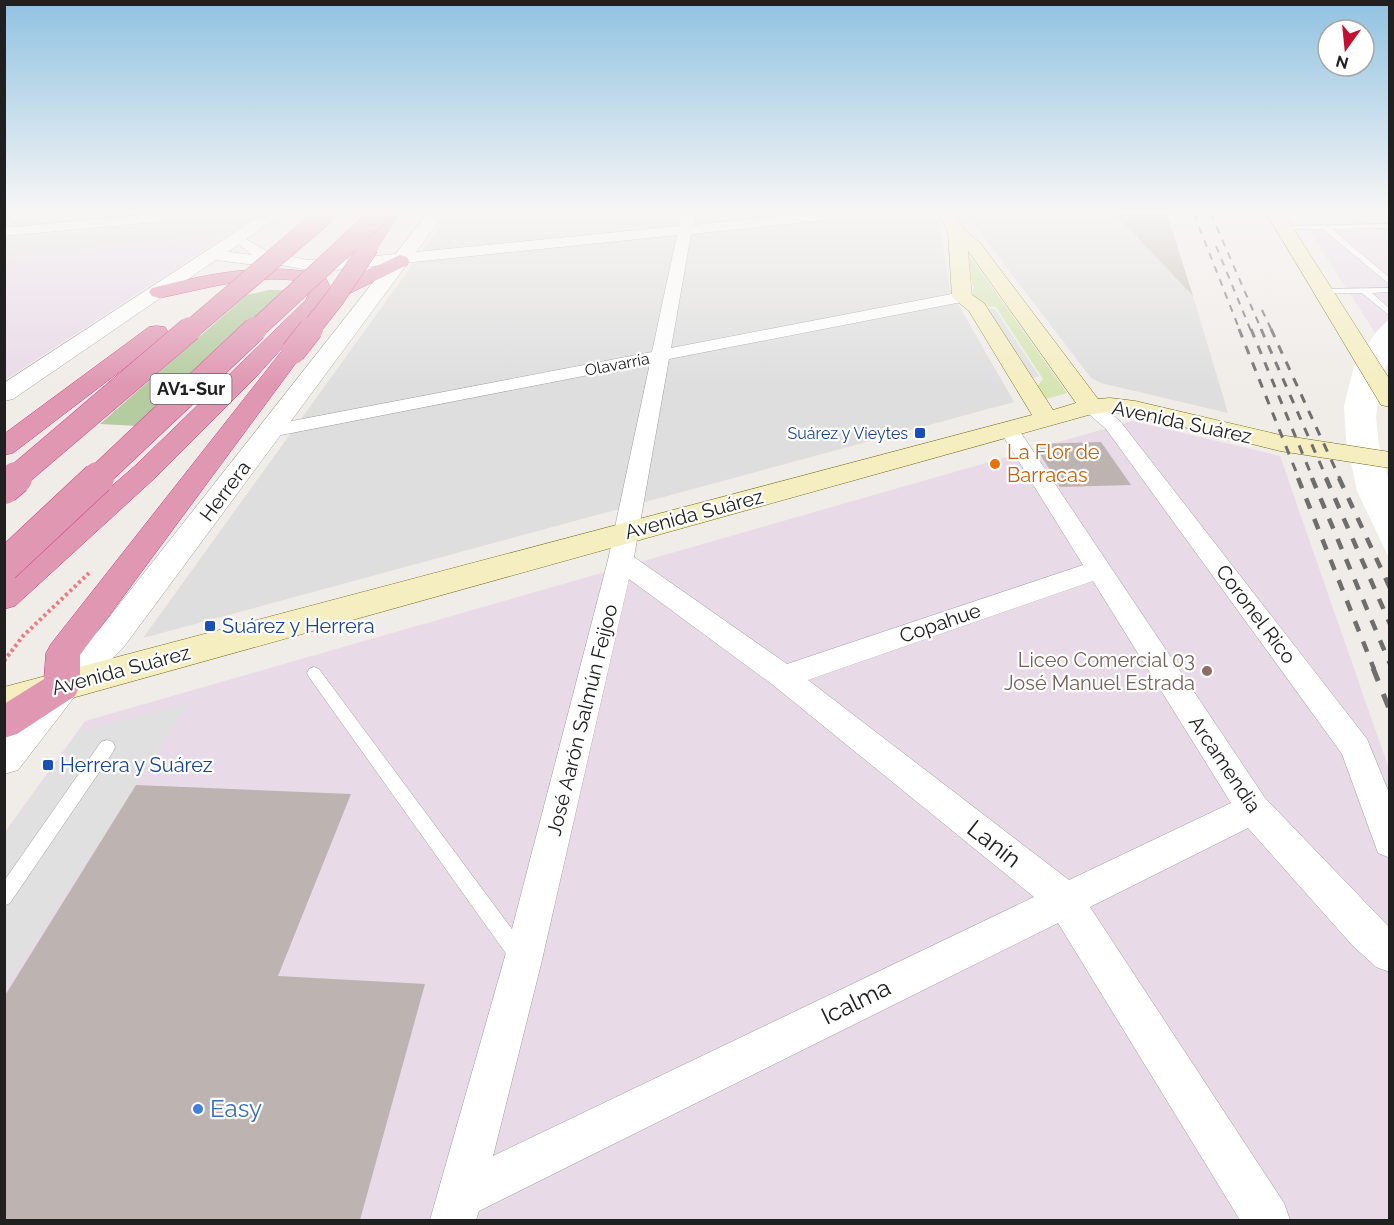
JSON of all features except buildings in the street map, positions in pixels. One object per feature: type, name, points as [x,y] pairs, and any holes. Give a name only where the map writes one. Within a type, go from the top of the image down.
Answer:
[{"type":"highway","points":[[4,447],[242,271]]},
{"type":"highway","name":"AV1-Sur","points":[[4,488],[259,271]]},
{"type":"highway","name":"AV1-Sur","points":[[4,566],[318,271]]},
{"type":"highway","points":[[4,723],[62,686],[63,653],[335,298],[353,271]]},
{"type":"highway","points":[[4,598],[146,471],[247,373],[302,314],[315,303],[379,271]]},
{"type":"highway","points":[[159,292],[248,278],[294,275],[317,279],[321,288],[315,303]]},
{"type":"main road","points":[[960,271],[962,297],[977,306],[1046,418]]},
{"type":"main road","points":[[992,271],[1091,407]]},
{"type":"main road","points":[[1310,271],[1389,400]]},
{"type":"main road","name":"Avenida Suárez","points":[[4,702],[624,547],[1008,428],[1091,407],[1118,405],[1281,443],[1389,459]]},
{"type":"street","points":[[4,394],[191,271]]},
{"type":"street","name":"Herrera","points":[[4,758],[62,686],[111,639],[392,271]]},
{"type":"street","name":"José Aarón Salmún Feijoo","points":[[456,1208],[523,960],[624,547],[677,271]]},
{"type":"street","name":"Olavarría","points":[[271,431],[962,297]]},
{"type":"street","name":"Coronel Rico","points":[[1091,407],[1113,425],[1356,748],[1389,842]]},
{"type":"street","name":"Arcamendia","points":[[1008,428],[1252,809],[1377,943]]},
{"type":"street","name":"Lanín","points":[[624,547],[783,677],[1064,899],[1267,1221]]},
{"type":"street","name":"Copahue","points":[[783,677],[1097,570]]},
{"type":"street","name":"Icalma","points":[[456,1208],[1064,899],[1252,809]]},
{"type":"lane","points":[[1375,271],[1389,283]]},
{"type":"lane","points":[[1364,290],[1389,314]]},
{"type":"lane","points":[[1322,291],[1389,290]]},
{"type":"lane","points":[[314,673],[523,960]]},
{"type":"lane","points":[[7,890],[107,747]]},
{"type":"shaded area","points":[[8,271],[172,271],[5,380],[5,275]]},
{"type":"shaded area","points":[[408,271],[947,271],[950,290],[1014,402],[143,638]]},
{"type":"shaded area","points":[[1010,271],[1169,271],[1193,296],[1228,413],[1101,383],[1091,378]]},
{"type":"shaded area","points":[[1169,271],[1185,271],[1193,296]]},
{"type":"shaded area","points":[[1335,271],[1389,271],[1389,354]]},
{"type":"shaded area","points":[[984,308],[995,309],[1039,376],[1030,379]]},
{"type":"shaded area","points":[[1132,421],[1280,456],[1389,769],[1389,1220],[5,1220],[5,832],[85,721]]},
{"type":"shaded area","points":[[189,703],[5,989],[5,834],[79,732]]},
{"type":"green space","points":[[968,271],[980,271],[1067,393],[1046,399],[1036,388],[1043,379],[996,307],[985,306],[971,297],[974,288]]},
{"type":"green space","points":[[269,290],[284,290],[138,426],[100,424],[247,295]]},
{"type":"pier","points":[[1389,319],[1389,361],[1382,374],[1376,417],[1379,446],[1389,481],[1389,558],[1357,491],[1346,439],[1344,406],[1354,366],[1376,332]]},
{"type":"railway","points":[[1216,271],[1240,331]]},
{"type":"railway","points":[[1226,271],[1251,331]]},
{"type":"railway","points":[[1236,271],[1262,331]]},
{"type":"railway","points":[[1262,310],[1272,331]]},
{"type":"railway","points":[[1239,329],[1299,479]]},
{"type":"railway","points":[[1251,329],[1313,479]]},
{"type":"railway","points":[[1261,329],[1327,479]]},
{"type":"railway","points":[[1271,329],[1340,479]]},
{"type":"railway","points":[[1298,478],[1374,669]]},
{"type":"railway","points":[[1312,478],[1390,664]]},
{"type":"railway","points":[[1326,478],[1390,624]]},
{"type":"railway","points":[[1339,478],[1390,588]]},
{"type":"railway","points":[[1373,668],[1390,711]]},
{"type":"place","name":"Suárez y Vieytes","points":[[920,433]]},
{"type":"place","name":"La Flor de Barracas","points":[[995,464]]},
{"type":"place","name":"Suárez y Herrera","points":[[210,626]]},
{"type":"place","name":"Liceo Comercial 03 José Manuel Estrada","points":[[1207,671]]},
{"type":"place","name":"Herrera y Suárez","points":[[48,765]]},
{"type":"place","name":"Easy","points":[[198,1109]]}]
